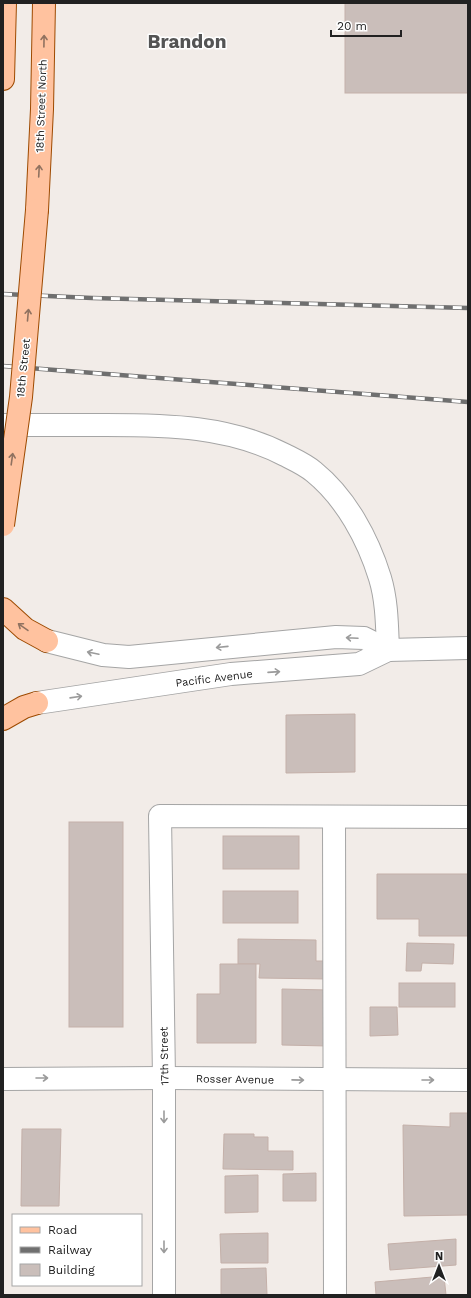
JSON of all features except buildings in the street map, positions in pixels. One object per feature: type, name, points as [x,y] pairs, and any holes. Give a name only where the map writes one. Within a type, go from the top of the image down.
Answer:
[{"type":"main road","points":[[3,79],[5,3]]},
{"type":"main road","name":"18th Street North","points":[[37,210],[42,109],[44,3]]},
{"type":"main road","name":"18th Street","points":[[3,525],[20,397],[37,210]]},
{"type":"main road","points":[[3,609],[24,629],[47,641]]},
{"type":"main road","points":[[3,719],[24,707],[37,703]]},
{"type":"street","points":[[3,425],[183,426],[248,439],[296,460],[313,471],[328,484],[349,512],[364,538],[380,579],[385,602],[388,650]]},
{"type":"street","name":"Pacific Avenue","points":[[47,641],[103,655],[129,656],[336,637],[364,638],[388,650]]},
{"type":"street","name":"Pacific Avenue","points":[[37,703],[224,675],[359,664],[388,650],[468,648]]},
{"type":"street","name":"17th Street","points":[[164,1295],[164,1078],[160,816],[334,817]]},
{"type":"street","points":[[335,1295],[334,817],[468,817]]},
{"type":"street","name":"Rosser Avenue","points":[[3,1079],[164,1078],[468,1080]]},
{"type":"railway","points":[[3,294],[92,298],[468,308]]},
{"type":"railway","points":[[3,366],[468,402]]},
{"type":"district","name":"Brandon","points":[[187,41]]}]
